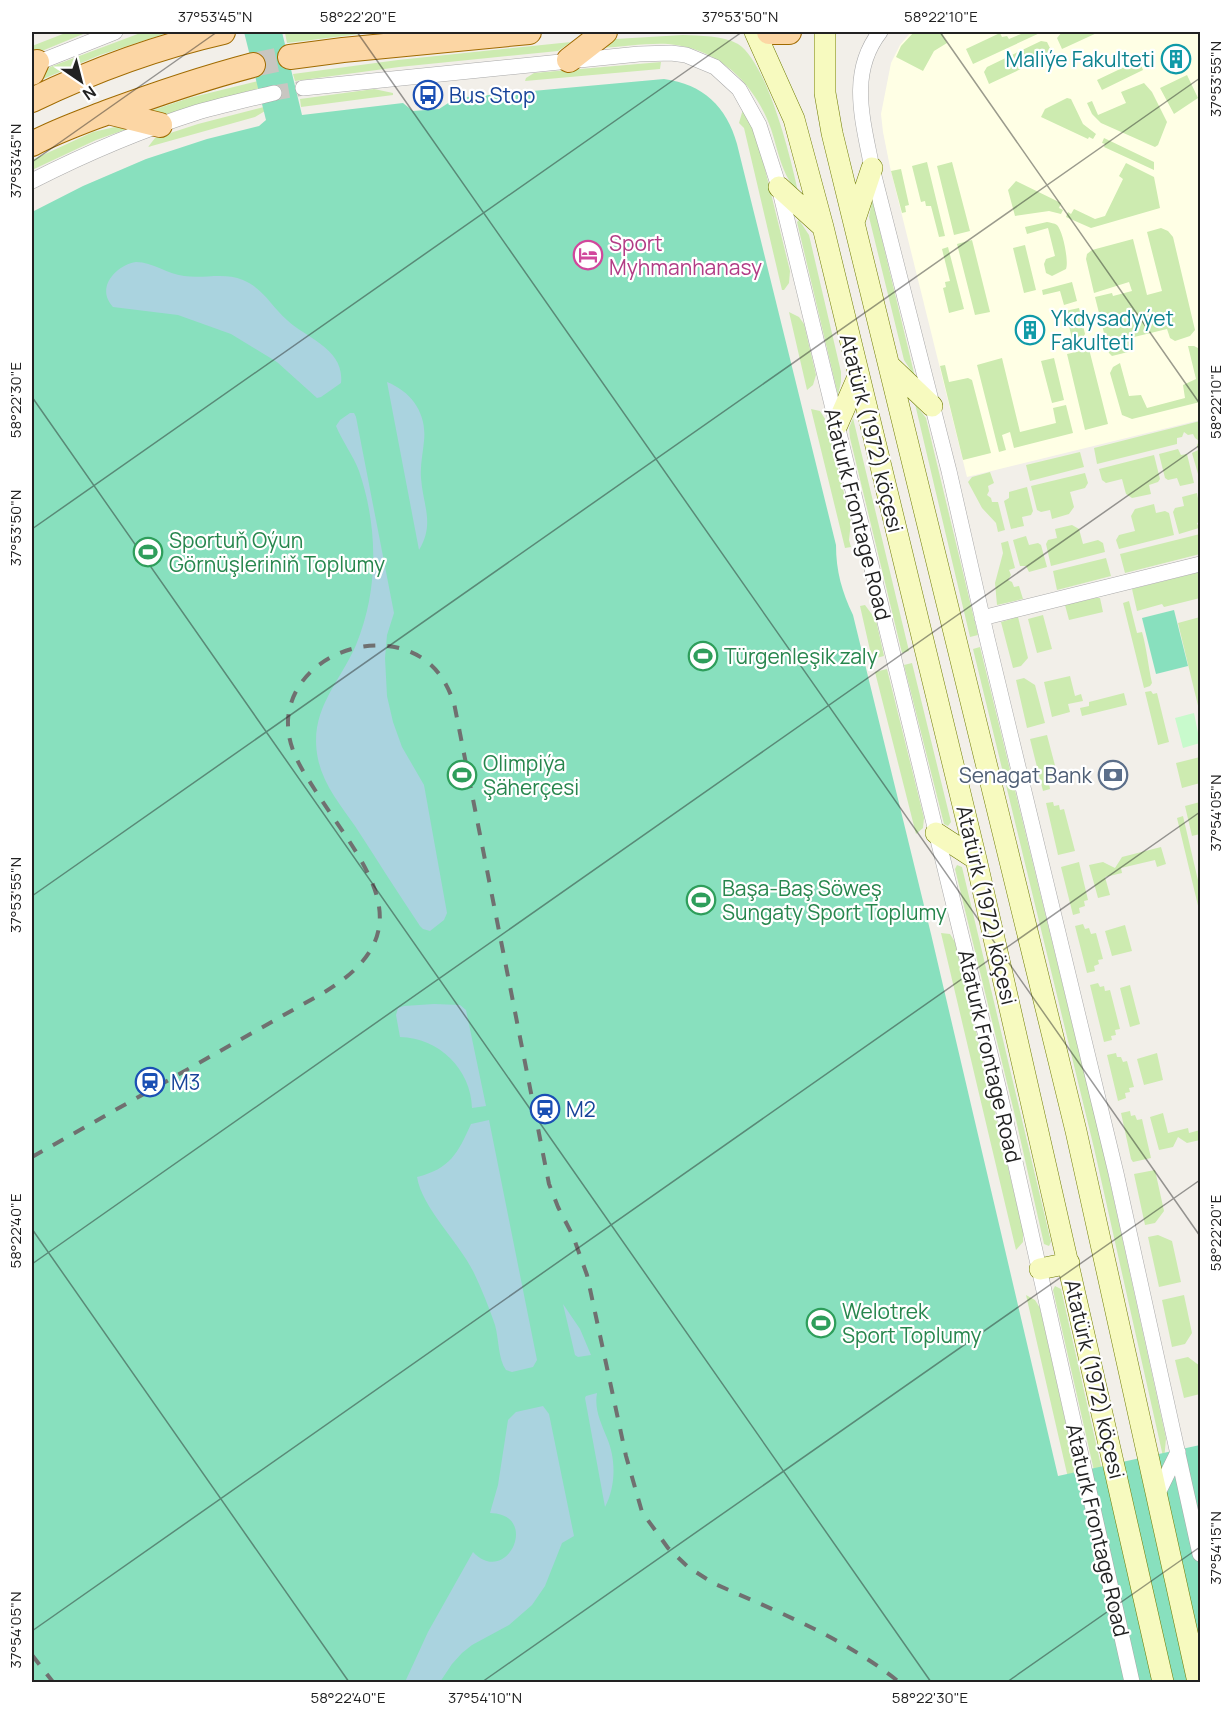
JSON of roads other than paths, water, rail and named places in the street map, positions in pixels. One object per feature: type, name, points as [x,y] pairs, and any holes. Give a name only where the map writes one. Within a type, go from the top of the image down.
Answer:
[{"type":"main road","points":[[32,100],[138,57],[195,38],[223,32]]},
{"type":"main road","points":[[290,57],[529,32]]},
{"type":"main road","points":[[569,60],[605,32]]},
{"type":"main road","name":"Atatürk (1972) köçesi","points":[[755,32],[794,118],[823,227],[976,859],[1164,1683]]},
{"type":"main road","points":[[769,32],[789,32]]},
{"type":"main road","name":"Atatürk (1972) köçesi","points":[[825,32],[825,93],[832,133],[855,219],[1076,1131],[1157,1495],[1182,1619],[1198,1683]]},
{"type":"main road","points":[[32,144],[108,112],[184,84],[253,65]]},
{"type":"main road","points":[[108,112],[160,125]]},
{"type":"main road","points":[[855,219],[872,168]]},
{"type":"main road","points":[[779,187],[823,227]]},
{"type":"main road","points":[[890,366],[932,406]]},
{"type":"main road","points":[[837,425],[858,377]]},
{"type":"main road","points":[[936,833],[976,859]]},
{"type":"main road","points":[[1040,1269],[1069,1263]]},
{"type":"street","points":[[34,67],[115,32]]},
{"type":"street","points":[[880,32],[864,60],[860,80],[863,121],[872,168],[932,406],[1116,1173],[1200,1554]]},
{"type":"street","points":[[303,88],[569,60],[671,53],[699,59],[715,68],[740,89],[754,113],[779,187]]},
{"type":"street","points":[[32,181],[88,154],[160,125],[199,112],[274,93]]},
{"type":"street","name":"Ataturk Frontage Road","points":[[779,187],[998,1086],[1132,1683]]},
{"type":"street","points":[[982,618],[1200,564]]},
{"type":"street","points":[[1157,1495],[1178,1452]]},
{"type":"street","points":[[1182,1619],[1200,1635]]},
{"type":"water","points":[[136,262],[178,275],[229,276],[250,284],[262,293],[281,315],[331,353],[341,371],[341,383],[317,398],[277,362],[231,334],[178,315],[113,307],[106,292],[110,278],[121,268]]},
{"type":"water","points":[[387,382],[396,386],[410,398],[416,405],[423,422],[421,478],[427,523],[424,540],[419,550]]},
{"type":"water","points":[[350,413],[354,413],[356,417],[394,613],[387,635],[385,658],[387,696],[402,747],[424,785],[447,913],[444,920],[430,931],[420,926],[338,803],[328,786],[318,759],[317,726],[321,712],[356,645],[364,624],[372,580],[372,536],[365,492],[357,465],[336,426]]},
{"type":"water","points":[[434,1004],[460,1005],[466,1010],[486,1106],[472,1108],[466,1081],[450,1058],[428,1043],[400,1037],[396,1015],[398,1008]]},
{"type":"water","points":[[489,1120],[537,1360],[533,1367],[512,1372],[506,1370],[503,1365],[495,1325],[474,1273],[433,1213],[420,1189],[417,1177],[438,1169],[452,1158],[471,1124]]},
{"type":"water","points":[[563,1304],[580,1329],[591,1355],[578,1357],[575,1355]]},
{"type":"water","points":[[597,1393],[597,1410],[610,1446],[614,1472],[609,1499],[605,1507],[585,1398]]},
{"type":"water","points":[[543,1406],[549,1414],[574,1536],[562,1543],[545,1586],[532,1605],[509,1625],[462,1653],[440,1682],[405,1682],[428,1632],[473,1552],[486,1561],[497,1561],[507,1556],[513,1546],[516,1535],[514,1525],[505,1516],[490,1513],[498,1485],[508,1420],[516,1412]]},
{"type":"tunnel","points":[[253,65],[290,57]]},
{"type":"tunnel","points":[[274,93],[303,88]]},
{"type":"railway","points":[[32,1157],[323,993],[355,969],[373,945],[380,921],[377,896],[367,871],[300,766],[292,749],[288,720],[293,697],[305,678],[323,662],[343,652],[366,646],[389,646],[412,652],[439,673],[454,703],[549,1184],[573,1236],[587,1275],[626,1456],[642,1512],[668,1548],[688,1567],[713,1583],[786,1615],[833,1639],[878,1666],[899,1682]]},
{"type":"railway","points":[[32,1655],[53,1682]]},
{"type":"place","name":"Maliýe Fakulteti","points":[[1176,59]]},
{"type":"place","name":"Bus Stop","points":[[428,95]]},
{"type":"place","name":"Sport Myhmanhanasy","points":[[588,255]]},
{"type":"place","name":"Ykdysadyýet Fakulteti","points":[[1030,330]]},
{"type":"place","name":"Sportuň Oýun Görnüşleriniň Toplumy","points":[[148,552]]},
{"type":"place","name":"Türgenleşik zaly","points":[[703,656]]},
{"type":"place","name":"Olimpiýa Şäherçesi","points":[[462,775]]},
{"type":"place","name":"Senagat Bank","points":[[1113,775]]},
{"type":"place","name":"Başa-Baş Söweş Sungaty Sport Toplumy","points":[[701,900]]},
{"type":"place","name":"M3","points":[[150,1082]]},
{"type":"place","name":"M2","points":[[545,1109]]},
{"type":"place","name":"Welotrek Sport Toplumy","points":[[821,1323]]}]
